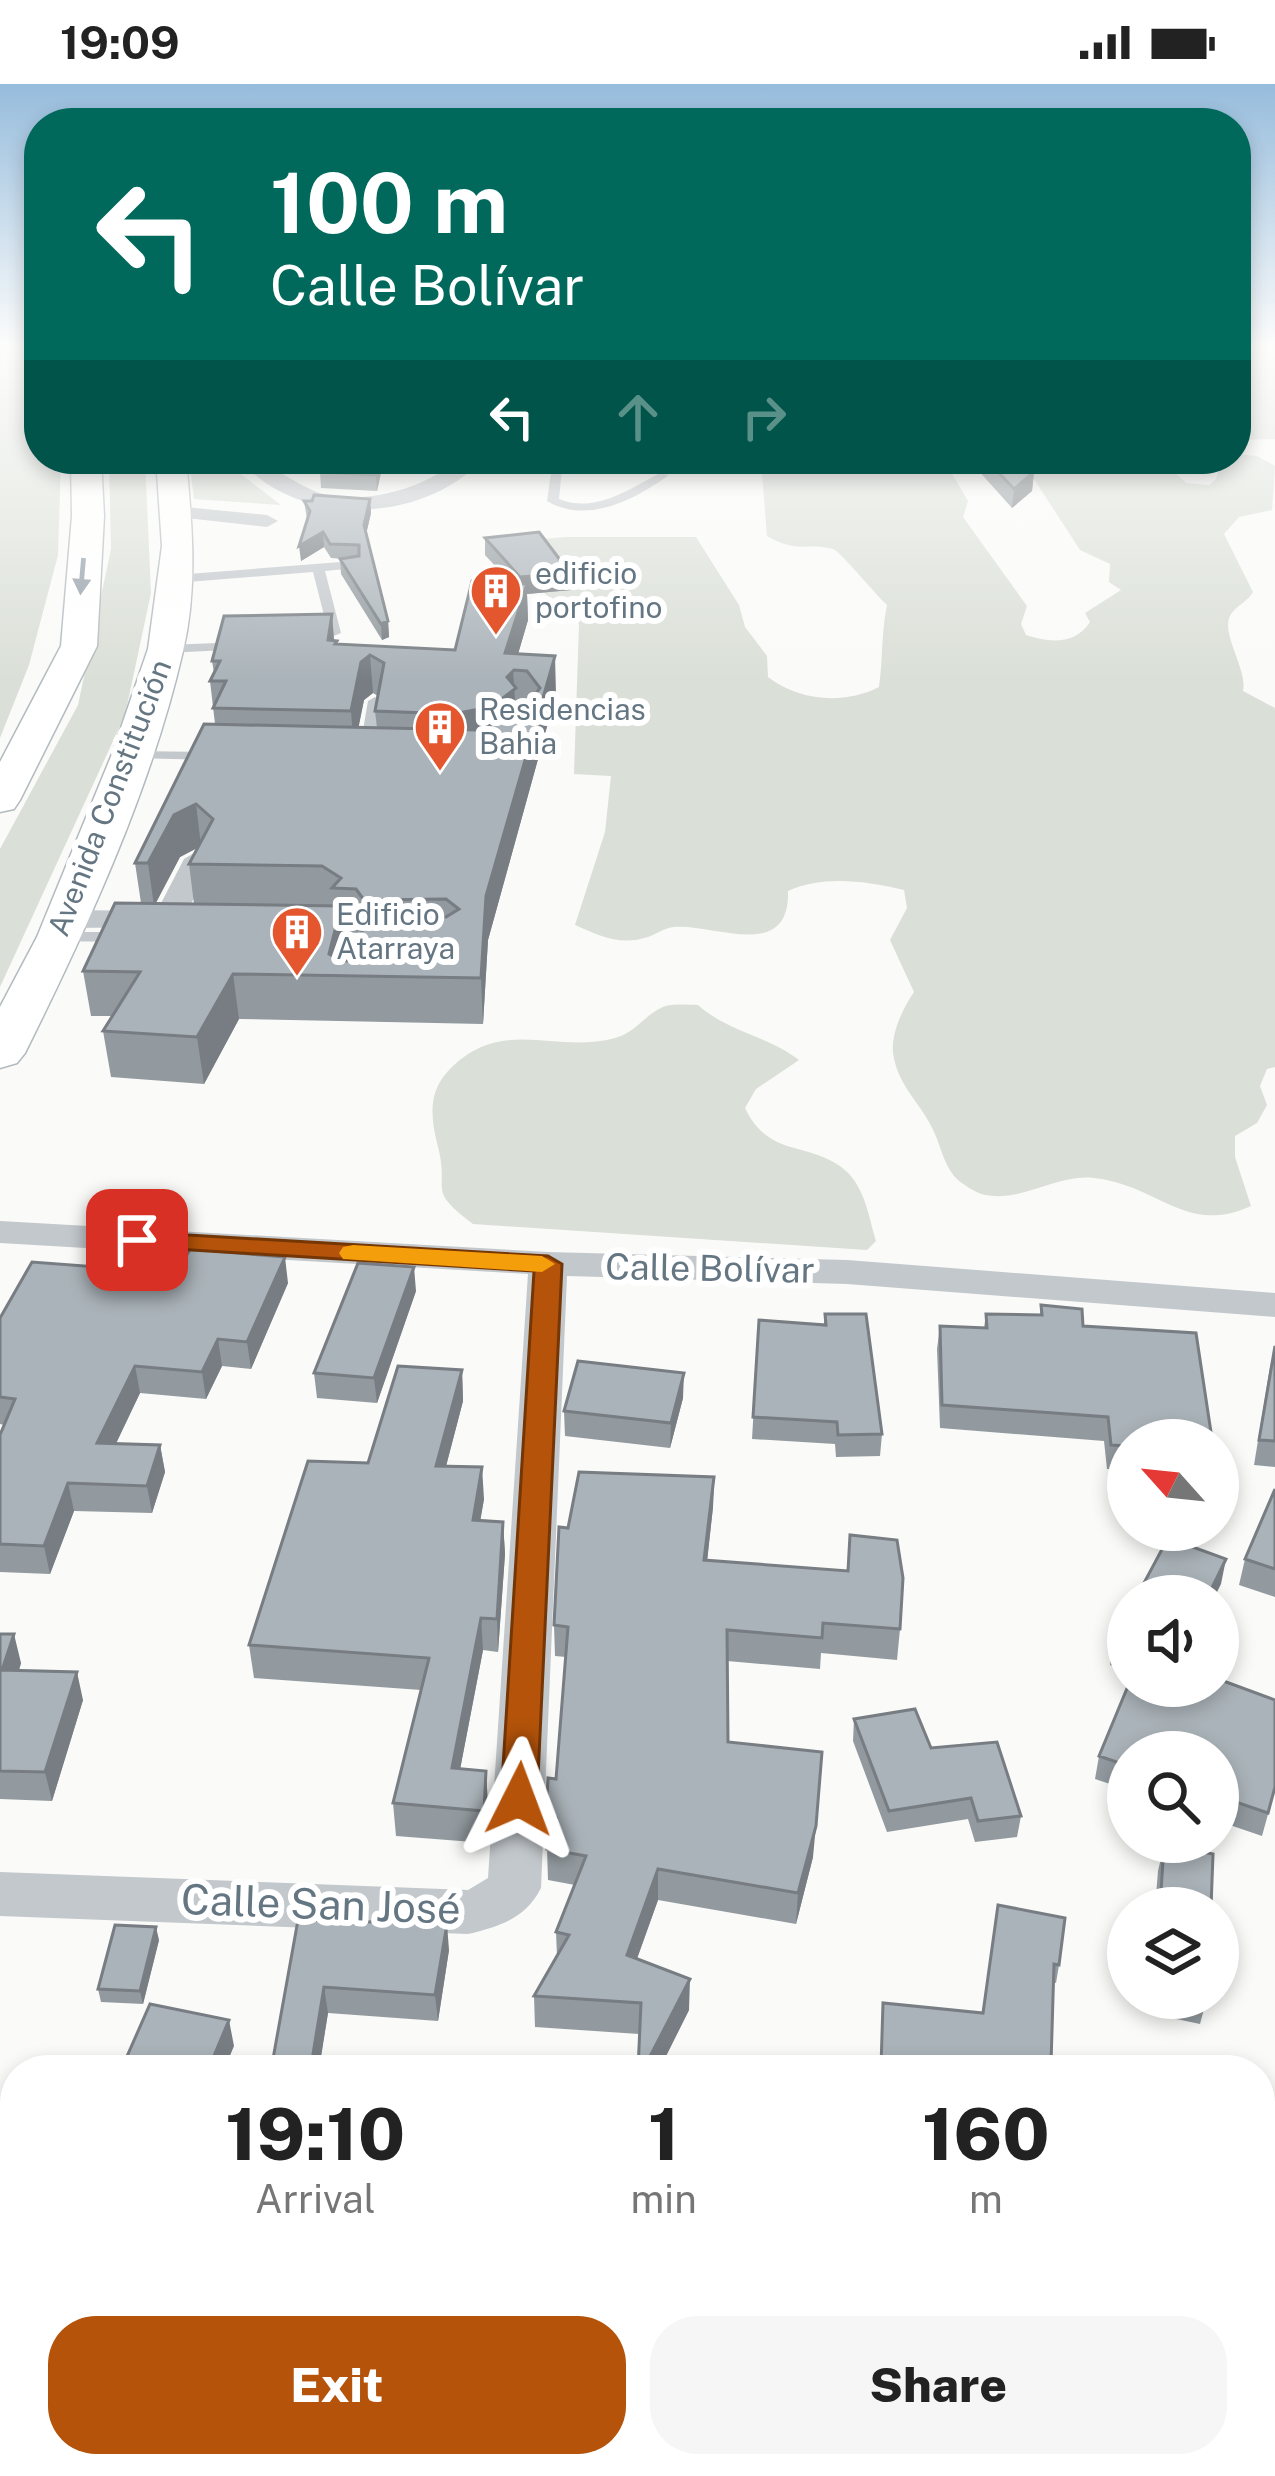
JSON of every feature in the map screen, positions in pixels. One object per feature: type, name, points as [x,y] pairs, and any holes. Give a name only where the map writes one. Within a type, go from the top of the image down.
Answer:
[{"type":"main road","points":[[0,800],[79,646],[87,474]]},
{"type":"main road","name":"Avenida Constitución","points":[[0,1053],[63,928],[132,754],[166,649],[175,579],[172,474]]},
{"type":"street","points":[[269,474],[298,495],[354,501],[384,500],[437,487],[454,474]]},
{"type":"street","points":[[175,512],[267,520]]},
{"type":"street","points":[[173,928],[199,859]]},
{"type":"street","points":[[63,928],[173,928],[213,921]]},
{"type":"street","name":"Calle Bolívar","points":[[0,1232],[548,1264],[847,1272],[1275,1305]]},
{"type":"street","name":"Calle San José","points":[[0,1894],[468,1912],[492,1906],[514,1888],[548,1264]]},
{"type":"lane","points":[[556,474],[553,501],[569,508],[603,506],[664,475]]},
{"type":"lane","points":[[175,579],[353,565]]},
{"type":"lane","points":[[289,644],[316,642],[334,633],[318,568]]},
{"type":"lane","points":[[166,649],[267,645]]},
{"type":"lane","points":[[365,760],[375,701]]},
{"type":"lane","points":[[132,754],[225,756]]},
{"type":"lane","points":[[342,759],[388,760]]},
{"type":"lane","points":[[308,928],[353,941],[360,953],[346,997],[365,997]]},
{"type":"lane","points":[[360,953],[382,952]]},
{"type":"shaded area","points":[[0,459],[24,459],[24,474],[61,474],[58,555],[29,665],[0,738]]},
{"type":"shaded area","points":[[1251,459],[1275,466],[1272,510],[1239,517],[1224,534],[1253,592],[1228,622],[1243,691],[1275,708],[1275,1067],[1267,1069],[1260,1086],[1267,1105],[1257,1123],[1235,1136],[1235,1157],[1251,1206],[1228,1214],[1190,1212],[1117,1182],[1094,1178],[999,1196],[985,1195],[957,1179],[900,1076],[893,1053],[899,1021],[914,992],[890,940],[907,908],[904,890],[845,881],[802,886],[788,891],[785,913],[777,926],[763,933],[674,927],[648,937],[619,940],[575,925],[605,832],[611,776],[574,774],[579,624],[490,544],[565,537],[696,537],[739,605],[745,627],[767,656],[768,677],[794,691],[837,698],[879,687],[887,605],[833,549],[787,545],[767,536],[762,474],[952,474],[968,501],[963,517],[1027,606],[1021,624],[1026,635],[1053,640],[1077,635],[1090,622],[1085,613],[1121,590],[1109,582],[1110,564],[1080,550],[1031,474],[1176,474],[1186,483],[1209,485],[1218,474],[1251,474]]},
{"type":"shaded area","points":[[109,474],[146,474],[151,593],[125,715],[0,987],[0,849],[78,705],[111,549]]},
{"type":"shaded area","points":[[191,474],[241,474],[281,505],[194,499]]},
{"type":"shaded area","points":[[698,1005],[799,1060],[756,1089],[745,1108],[755,1124],[778,1143],[819,1155],[846,1171],[866,1204],[876,1241],[867,1250],[473,1224],[449,1203],[442,1189],[433,1107],[442,1079],[469,1054],[509,1040],[615,1038],[665,1006]]},
{"type":"building","points":[[1000,474],[1032,474],[1014,489]]},
{"type":"building","points":[[314,495],[370,499],[364,525],[388,621],[381,624],[340,559],[359,556],[359,545],[330,544],[323,532],[299,546],[310,511],[304,501],[312,501]]},
{"type":"building","points":[[539,532],[570,573],[520,577],[485,538]]},
{"type":"building","points":[[472,581],[527,584],[505,653],[555,656],[486,896],[481,978],[233,974],[197,1037],[103,1031],[140,972],[83,971],[115,903],[341,906],[329,954],[342,961],[446,959],[454,950],[440,942],[358,943],[367,918],[446,917],[459,909],[446,899],[364,900],[356,889],[332,888],[341,878],[322,866],[189,864],[213,819],[196,804],[174,815],[148,863],[135,863],[204,724],[477,730],[521,713],[540,688],[527,671],[514,670],[507,677],[516,688],[491,707],[453,714],[375,711],[384,663],[370,655],[361,662],[351,711],[213,708],[226,681],[210,681],[220,661],[212,661],[224,616],[332,614],[328,640],[337,641],[335,644],[455,650]]},
{"type":"building","points":[[190,1249],[285,1257],[247,1342],[218,1339],[202,1372],[135,1366],[97,1443],[160,1445],[147,1486],[68,1483],[44,1546],[0,1544],[0,1435],[15,1399],[0,1397],[0,1318],[32,1262],[177,1273]]},
{"type":"building","points":[[358,1263],[414,1267],[374,1378],[314,1373]]},
{"type":"building","points":[[1041,1305],[1082,1309],[1083,1326],[1196,1333],[1209,1419],[1108,1419],[942,1405],[940,1326],[987,1328],[986,1314],[1042,1315]]},
{"type":"building","points":[[825,1314],[866,1314],[882,1434],[838,1435],[837,1422],[753,1417],[759,1320],[826,1325]]},
{"type":"building","points":[[1275,1346],[1275,1441],[1259,1440]]},
{"type":"building","points":[[578,1361],[684,1373],[671,1423],[564,1411]]},
{"type":"building","points":[[398,1366],[462,1370],[436,1466],[482,1467],[473,1520],[503,1522],[497,1619],[481,1618],[452,1768],[486,1771],[484,1811],[393,1803],[429,1658],[249,1645],[308,1461],[368,1463]]},
{"type":"building","points":[[579,1472],[714,1477],[704,1560],[848,1571],[850,1535],[897,1540],[903,1578],[900,1629],[823,1623],[822,1638],[727,1630],[728,1742],[822,1752],[816,1826],[798,1893],[658,1869],[627,1955],[690,1979],[651,2055],[639,2055],[641,2003],[534,1996],[569,1935],[556,1932],[586,1856],[547,1849],[556,1818],[546,1817],[548,1778],[556,1779],[568,1627],[554,1625],[559,1527],[568,1528]]},
{"type":"building","points":[[1275,1489],[1275,1569],[1245,1559]]},
{"type":"building","points":[[1161,1551],[1204,1551],[1226,1559],[1218,1575],[1148,1575]]},
{"type":"building","points":[[0,1634],[14,1634],[2,1670],[77,1672],[45,1772],[0,1771]]},
{"type":"building","points":[[1239,1687],[1275,1700],[1275,1787],[1268,1813],[1239,1803],[1239,1731],[1109,1731],[1119,1707],[1239,1707]]},
{"type":"building","points":[[915,1709],[931,1748],[997,1742],[1021,1816],[978,1821],[971,1798],[889,1811],[854,1719]]},
{"type":"building","points":[[1163,1863],[1213,1863],[1212,1887],[1161,1887]]},
{"type":"building","points":[[998,1905],[1065,1918],[1059,1965],[1054,1964],[1051,2055],[881,2055],[883,2003],[983,2013]]},
{"type":"building","points":[[298,1920],[447,1924],[435,1995],[324,1987],[313,2055],[274,2055]]},
{"type":"building","points":[[115,1925],[156,1927],[140,1991],[98,1989]]},
{"type":"building","points":[[150,2004],[229,2020],[214,2055],[128,2055]]},
{"type":"slow traffic","points":[[353,1253],[542,1264]]},
{"type":"place","name":"edificio portofino","points":[[496,637]]},
{"type":"place","name":"Residencias Bahia","points":[[440,773]]},
{"type":"place","name":"Edificio Atarraya","points":[[297,978]]},
{"type":"route","points":[[137,1240],[548,1264],[519,1799]]}]
